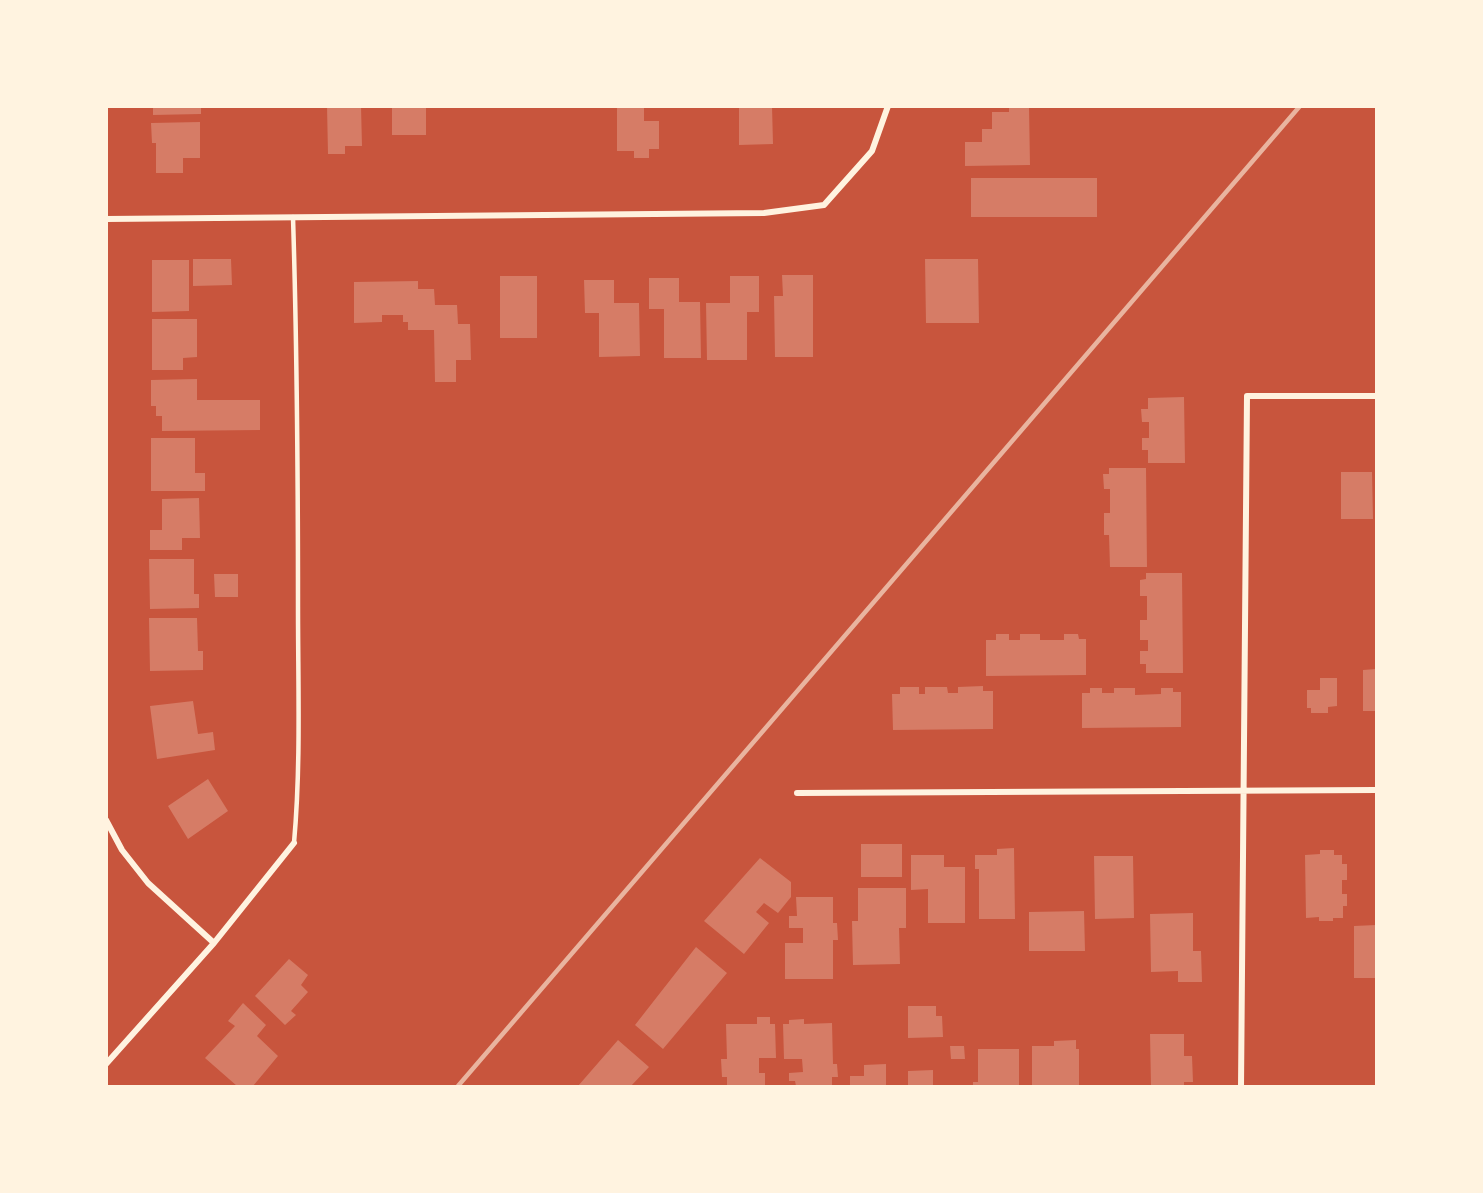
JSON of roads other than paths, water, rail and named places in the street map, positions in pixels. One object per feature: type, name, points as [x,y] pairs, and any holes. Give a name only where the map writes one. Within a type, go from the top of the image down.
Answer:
[{"type":"street","points":[[106,219],[764,213],[824,205],[872,151],[888,106]]},
{"type":"street","points":[[1241,1086],[1247,396],[1377,396]]},
{"type":"street","points":[[797,793],[1377,790]]},
{"type":"street","points":[[106,820],[123,850],[148,884],[214,943]]},
{"type":"street","points":[[106,1064],[214,943],[294,843]]},
{"type":"lane","points":[[293,217],[298,525],[298,796],[294,843]]},
{"type":"railway","points":[[458,1086],[1300,106]]}]
